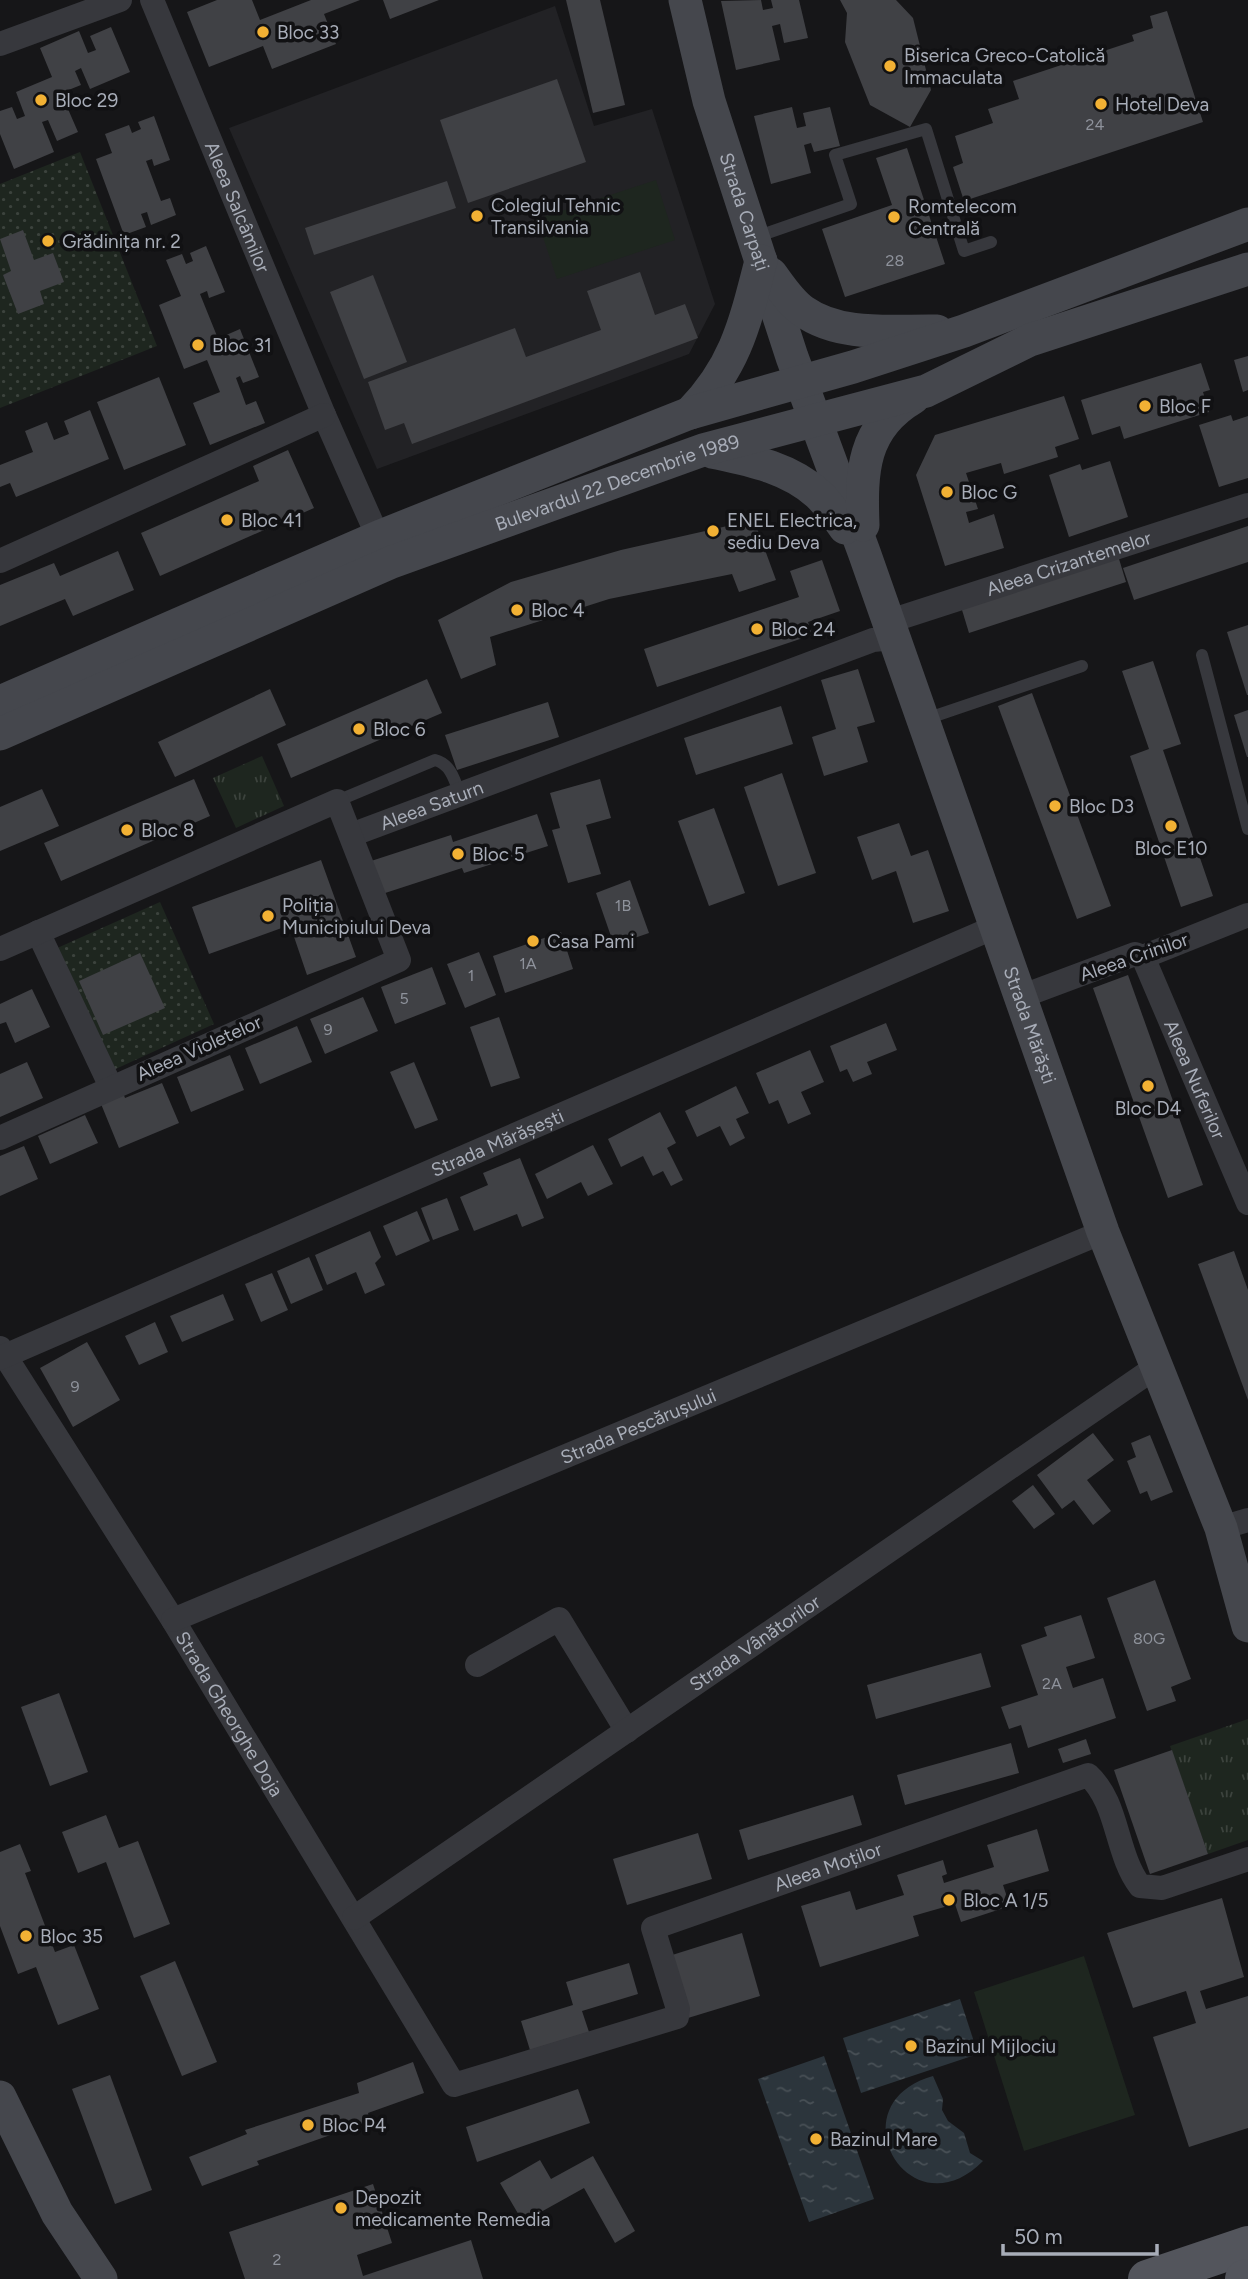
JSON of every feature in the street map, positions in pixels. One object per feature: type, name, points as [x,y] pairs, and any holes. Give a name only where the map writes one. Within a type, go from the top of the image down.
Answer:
[{"type":"main road","name":"Strada Carpați","points":[[685,0],[709,101],[814,421]]},
{"type":"main road","name":"Bulevardul 22 Decembrie 1989","points":[[0,702],[378,537],[690,413],[964,331],[1248,223]]},
{"type":"main road","points":[[757,250],[802,310],[823,322],[849,329],[964,331]]},
{"type":"main road","points":[[690,413],[715,388],[733,357],[757,250]]},
{"type":"main road","name":"Bulevardul 22 Decembrie 1989","points":[[0,734],[392,562],[703,450],[926,391],[1030,340],[1248,269]]},
{"type":"main road","points":[[864,552],[862,484],[868,447],[889,416],[926,391]]},
{"type":"main road","name":"Strada Mărăști","points":[[814,421],[864,552],[1103,1232],[1156,1367],[1234,1524],[1248,1626]]},
{"type":"main road","points":[[703,450],[770,465],[796,480],[818,494],[864,552]]},
{"type":"main road","points":[[0,2096],[57,2213],[101,2279]]},
{"type":"main road","points":[[1147,2279],[1248,2245]]},
{"type":"street","points":[[0,44],[120,0]]},
{"type":"street","name":"Aleea Salcâmilor","points":[[152,0],[324,415],[378,537]]},
{"type":"street","points":[[0,561],[324,415]]},
{"type":"street","name":"Aleea Crizantemelor","points":[[890,630],[1248,505]]},
{"type":"street","name":"Aleea Saturn","points":[[351,835],[873,640],[890,630]]},
{"type":"street","points":[[0,950],[337,801],[351,835]]},
{"type":"street","name":"Aleea Violetelor","points":[[0,1138],[399,960],[351,835]]},
{"type":"street","name":"Aleea Crinilor","points":[[1020,997],[1135,954],[1143,957],[1248,915]]},
{"type":"street","name":"Strada Mărășești","points":[[2,1354],[995,927]]},
{"type":"street","points":[[38,932],[111,1087]]},
{"type":"street","name":"Aleea Nuferilor","points":[[1143,957],[1248,1203]]},
{"type":"street","name":"Strada Pescărușului","points":[[173,1620],[1103,1232]]},
{"type":"street","name":"Strada Gheorghe Doja","points":[[2,1354],[173,1620],[454,2085]]},
{"type":"street","name":"Strada Vânătorilor","points":[[354,1918],[1156,1367]]},
{"type":"street","points":[[477,1665],[559,1619],[626,1731]]},
{"type":"street","name":"Aleea Moților","points":[[454,2085],[677,2017],[678,2009],[653,1928],[1088,1775],[1104,1796],[1129,1871],[1140,1886],[1162,1888],[1248,1859]]},
{"type":"lane","points":[[757,250],[851,204],[835,155],[926,129],[964,251],[991,242]]},
{"type":"lane","points":[[1202,655],[1248,829]]},
{"type":"lane","points":[[922,720],[1082,666]]},
{"type":"lane","points":[[337,801],[435,760],[443,762],[452,772],[460,795]]},
{"type":"shaded area","name":"Colegiul Tehnic Transilvania","points":[[555,6],[594,126],[652,109],[715,304],[689,354],[377,469],[229,128]]},
{"type":"green space","name":"Grădinița nr. 2","points":[[80,152],[157,346],[0,408],[0,184]]},
{"type":"green space","points":[[656,180],[675,240],[557,279],[537,219]]},
{"type":"green space","points":[[262,756],[284,806],[236,828],[213,778]]},
{"type":"green space","points":[[160,902],[214,1024],[109,1072],[55,949]]},
{"type":"green space","points":[[1248,1719],[1248,1840],[1208,1854],[1170,1746]]},
{"type":"green space","points":[[1084,1956],[1135,2115],[1024,2151],[974,1992]]},
{"type":"water","name":"Bazinul Mijlociu","points":[[960,1999],[978,2054],[861,2093],[843,2038]]},
{"type":"water","name":"Bazinul Mare","points":[[824,2056],[874,2199],[809,2222],[758,2079]]},
{"type":"water","points":[[933,2076],[943,2099],[942,2110],[948,2121],[964,2133],[970,2153],[983,2161],[956,2180],[930,2183],[909,2174],[894,2157],[886,2135],[889,2112],[904,2091]]},
{"type":"building","name":"Bloc 33","points":[[217,0],[252,0],[260,20],[311,0],[360,0],[324,14],[336,44],[272,69],[263,46],[209,67],[187,12]]},
{"type":"building","name":"Bloc 33","points":[[383,0],[439,0],[390,19]]},
{"type":"building","points":[[566,0],[600,0],[625,105],[593,113]]},
{"type":"building","points":[[761,0],[763,10],[773,8],[771,0],[799,0],[808,38],[784,43],[780,24],[772,26],[780,60],[736,70],[721,1]]},
{"type":"building","name":"Biserica Greco-Catolică Immaculata","points":[[840,0],[896,0],[913,18],[931,90],[910,127],[870,105],[845,42],[847,13]]},
{"type":"building","name":"Hotel Deva","points":[[1167,11],[1203,122],[964,201],[953,167],[963,163],[955,136],[993,123],[988,109],[1019,99],[1013,81],[1134,41],[1132,35],[1153,28],[1150,16]]},
{"type":"building","name":"Bloc 29","points":[[111,27],[130,72],[90,89],[81,68],[75,71],[81,85],[61,93],[78,132],[57,141],[48,120],[42,122],[54,152],[14,169],[0,134],[0,111],[12,107],[17,119],[25,116],[16,92],[52,77],[40,48],[79,31],[88,53],[96,50],[90,36]]},
{"type":"building","points":[[557,79],[586,162],[468,203],[440,120]]},
{"type":"building","points":[[792,107],[797,128],[806,126],[803,113],[830,107],[840,146],[814,152],[811,143],[804,145],[811,173],[771,184],[754,116]]},
{"type":"building","points":[[154,116],[170,160],[154,166],[152,159],[146,161],[161,201],[170,198],[176,215],[151,225],[147,212],[141,214],[146,227],[124,235],[96,159],[112,153],[105,134],[129,125],[132,133],[141,129],[138,122]]},
{"type":"building","name":"Romtelecom Centrală","points":[[907,148],[945,264],[845,297],[822,229],[892,205],[876,158]]},
{"type":"building","points":[[447,181],[456,208],[314,255],[305,228]]},
{"type":"building","points":[[23,230],[34,260],[53,253],[64,282],[40,291],[44,304],[18,314],[3,275],[11,271],[0,239]]},
{"type":"building","name":"Bloc 31","points":[[206,246],[225,292],[209,298],[207,291],[200,294],[221,346],[228,344],[224,336],[240,329],[259,377],[243,383],[240,376],[236,378],[246,405],[256,401],[265,423],[210,445],[193,403],[220,392],[207,360],[184,369],[159,305],[181,296],[166,260],[182,254],[186,264],[193,261],[190,253]]},
{"type":"building","points":[[640,272],[655,315],[685,304],[698,338],[412,444],[404,423],[385,430],[368,382],[515,328],[526,357],[601,330],[587,291]]},
{"type":"building","points":[[373,275],[407,362],[364,379],[330,292]]},
{"type":"building","points":[[1248,356],[1248,390],[1243,392],[1234,360]]},
{"type":"building","name":"Bloc F","points":[[1201,363],[1210,390],[1203,392],[1209,412],[1124,439],[1120,426],[1092,435],[1081,400]]},
{"type":"building","points":[[159,377],[186,445],[124,470],[97,402]]},
{"type":"building","name":"Bloc G","points":[[1064,396],[1079,439],[1055,447],[1058,457],[1004,474],[1001,463],[966,473],[978,509],[966,512],[969,523],[994,514],[1004,548],[945,566],[916,475],[935,435]]},
{"type":"building","points":[[90,410],[109,459],[16,497],[10,483],[0,487],[0,465],[33,452],[25,431],[47,422],[54,440],[69,434],[64,421]]},
{"type":"building","points":[[1231,415],[1233,421],[1248,416],[1248,478],[1219,487],[1199,425]]},
{"type":"building","name":"Bloc 41","points":[[288,450],[314,508],[160,576],[141,533],[259,481],[253,466]]},
{"type":"building","points":[[1110,461],[1128,517],[1069,537],[1049,475],[1080,464],[1082,470]]},
{"type":"building","name":"Bloc 4","points":[[754,520],[776,580],[739,592],[732,574],[609,599],[490,637],[496,665],[461,679],[438,620],[511,582],[621,550]]},
{"type":"building","points":[[1248,526],[1248,562],[1134,600],[1123,568]]},
{"type":"building","points":[[1116,549],[1126,582],[969,633],[959,600]]},
{"type":"building","points":[[118,551],[134,590],[73,616],[65,599],[0,626],[0,585],[54,563],[60,576]]},
{"type":"building","name":"Bloc 24","points":[[822,560],[840,611],[808,622],[812,635],[657,687],[644,649],[799,597],[790,571]]},
{"type":"building","points":[[1248,625],[1248,695],[1247,695],[1227,632]]},
{"type":"building","name":"Bloc E10","points":[[1153,661],[1181,744],[1163,750],[1213,896],[1181,907],[1130,756],[1149,749],[1122,671]]},
{"type":"building","points":[[858,669],[875,722],[857,727],[868,762],[824,776],[812,737],[836,729],[821,680]]},
{"type":"building","name":"Bloc 6","points":[[427,679],[442,713],[291,778],[277,744]]},
{"type":"building","points":[[270,689],[286,725],[175,777],[158,742]]},
{"type":"building","name":"Bloc D3","points":[[1032,693],[1111,906],[1077,919],[998,706]]},
{"type":"building","points":[[548,702],[559,737],[457,770],[445,735]]},
{"type":"building","points":[[781,706],[793,744],[696,775],[684,738]]},
{"type":"building","points":[[1248,710],[1248,757],[1247,757],[1234,715]]},
{"type":"building","points":[[782,773],[816,873],[778,886],[744,787]]},
{"type":"building","name":"Bloc 8","points":[[194,779],[210,816],[61,881],[44,843]]},
{"type":"building","points":[[600,779],[611,818],[586,825],[601,874],[568,883],[552,830],[560,828],[550,793]]},
{"type":"building","points":[[42,789],[59,826],[0,851],[0,807]]},
{"type":"building","points":[[714,808],[745,893],[709,906],[678,821]]},
{"type":"building","name":"Bloc 5","points":[[537,814],[548,846],[464,873],[462,868],[379,895],[368,862],[451,835],[453,842]]},
{"type":"building","points":[[899,823],[911,856],[928,850],[949,911],[913,923],[896,871],[872,880],[857,837]]},
{"type":"building","name":"Poliția Municipiului Deva","points":[[321,860],[356,957],[307,975],[290,925],[209,954],[192,907]]},
{"type":"building","points":[[630,880],[649,933],[614,945],[596,893]]},
{"type":"building","points":[[561,932],[573,969],[505,993],[493,956]]},
{"type":"building","points":[[479,952],[496,995],[465,1008],[447,964]]},
{"type":"building","points":[[140,953],[165,1008],[103,1035],[79,981]]},
{"type":"building","points":[[432,967],[446,1004],[395,1024],[381,987]]},
{"type":"building","name":"Bloc D4","points":[[1128,975],[1203,1185],[1168,1198],[1093,988]]},
{"type":"building","points":[[32,989],[50,1027],[15,1043],[6,1022],[0,1024],[0,1004]]},
{"type":"building","points":[[363,997],[378,1031],[325,1054],[310,1019]]},
{"type":"building","points":[[499,1017],[520,1078],[491,1087],[470,1027]]},
{"type":"building","points":[[886,1023],[897,1050],[867,1062],[872,1074],[853,1082],[847,1069],[840,1072],[830,1046]]},
{"type":"building","points":[[297,1026],[312,1062],[260,1084],[245,1048]]},
{"type":"building","points":[[810,1050],[824,1082],[801,1092],[811,1114],[788,1124],[778,1100],[769,1104],[756,1073]]},
{"type":"building","points":[[230,1055],[244,1090],[191,1112],[177,1077]]},
{"type":"building","points":[[27,1062],[43,1098],[0,1117],[0,1074]]},
{"type":"building","points":[[414,1062],[438,1120],[415,1129],[390,1072]]},
{"type":"building","points":[[162,1083],[179,1123],[119,1148],[99,1099],[122,1090],[125,1098]]},
{"type":"building","points":[[736,1086],[749,1113],[736,1119],[745,1138],[730,1146],[720,1126],[697,1137],[685,1111]]},
{"type":"building","points":[[660,1112],[676,1143],[667,1148],[683,1180],[671,1186],[663,1171],[653,1176],[643,1156],[621,1167],[608,1139]]},
{"type":"building","points":[[85,1115],[98,1143],[50,1164],[38,1136]]},
{"type":"building","points":[[593,1145],[613,1184],[588,1196],[581,1182],[547,1199],[535,1174]]},
{"type":"building","points":[[24,1146],[38,1179],[0,1196],[0,1156]]},
{"type":"building","points":[[520,1158],[544,1218],[522,1227],[517,1214],[474,1231],[460,1197],[488,1185],[483,1173]]},
{"type":"building","points":[[447,1198],[459,1230],[433,1240],[421,1208]]},
{"type":"building","points":[[417,1211],[430,1241],[396,1256],[383,1226]]},
{"type":"building","points":[[370,1231],[381,1257],[375,1263],[385,1285],[365,1294],[356,1272],[327,1285],[315,1255]]},
{"type":"building","points":[[1234,1251],[1248,1290],[1248,1400],[1198,1264]]},
{"type":"building","points":[[309,1257],[323,1290],[291,1304],[277,1271]]},
{"type":"building","points":[[272,1273],[288,1310],[261,1322],[245,1284]]},
{"type":"building","points":[[223,1294],[234,1320],[182,1342],[170,1316]]},
{"type":"building","points":[[155,1322],[168,1352],[139,1365],[125,1336]]},
{"type":"building","points":[[87,1342],[120,1400],[73,1427],[40,1368]]},
{"type":"building","points":[[1093,1433],[1114,1460],[1087,1480],[1111,1511],[1093,1525],[1074,1500],[1062,1509],[1037,1475]]},
{"type":"building","points":[[1150,1435],[1173,1492],[1151,1501],[1147,1491],[1140,1494],[1127,1461],[1136,1457],[1131,1443]]},
{"type":"building","points":[[1033,1485],[1055,1514],[1034,1529],[1012,1501]]},
{"type":"building","points":[[1155,1580],[1191,1679],[1171,1687],[1176,1701],[1147,1711],[1107,1598]]},
{"type":"building","points":[[1081,1615],[1095,1658],[1066,1667],[1073,1688],[1103,1678],[1116,1718],[1028,1748],[1021,1725],[1009,1729],[1001,1707],[1038,1695],[1021,1645],[1047,1636],[1044,1627]]},
{"type":"building","points":[[981,1653],[991,1687],[876,1719],[867,1685]]},
{"type":"building","points":[[59,1693],[88,1772],[50,1786],[21,1707]]},
{"type":"building","points":[[1086,1739],[1091,1754],[1063,1763],[1058,1749]]},
{"type":"building","points":[[1011,1743],[1019,1773],[905,1805],[897,1775]]},
{"type":"building","points":[[1172,1750],[1208,1854],[1150,1874],[1114,1770]]},
{"type":"building","points":[[853,1795],[862,1825],[748,1860],[739,1830]]},
{"type":"building","points":[[106,1815],[119,1848],[138,1841],[170,1924],[134,1938],[106,1862],[78,1873],[62,1832]]},
{"type":"building","name":"Bloc A 1/5","points":[[1037,1829],[1049,1871],[1003,1885],[1010,1906],[961,1922],[955,1904],[913,1916],[919,1936],[820,1967],[801,1906],[850,1891],[856,1910],[904,1895],[897,1875],[943,1860],[947,1874],[942,1876],[944,1883],[994,1867],[987,1845]]},
{"type":"building","points":[[698,1833],[712,1879],[627,1905],[613,1859]]},
{"type":"building","name":"Bloc 35","points":[[20,1844],[31,1871],[25,1873],[55,1952],[74,1945],[99,2009],[58,2025],[36,1967],[18,1974],[0,1926],[0,1852]]},
{"type":"building","points":[[1222,1898],[1244,1977],[1200,1991],[1206,2009],[1248,1996],[1248,2128],[1189,2147],[1153,2037],[1196,2023],[1186,1991],[1133,2008],[1107,1933]]},
{"type":"building","points":[[742,1933],[760,1996],[688,2018],[669,1956]]},
{"type":"building","points":[[175,1961],[217,2062],[182,2076],[140,1976]]},
{"type":"building","points":[[629,1963],[638,1994],[582,2011],[589,2032],[530,2050],[521,2021],[573,2005],[566,1982]]},
{"type":"building","name":"Bloc P4","points":[[413,2062],[424,2093],[368,2113],[370,2121],[257,2161],[259,2165],[202,2186],[189,2157],[247,2134],[245,2130],[359,2093],[357,2083]]},
{"type":"building","points":[[110,2075],[152,2190],[115,2204],[72,2089]]},
{"type":"building","points":[[578,2089],[590,2123],[477,2162],[466,2127]]},
{"type":"building","points":[[593,2156],[635,2231],[615,2243],[584,2188],[523,2222],[500,2183],[540,2160],[551,2179]]},
{"type":"building","name":"Depozit medicamente Remedia","points":[[373,2184],[392,2243],[357,2255],[363,2276],[471,2240],[483,2279],[245,2279],[229,2232]]},
{"type":"place","name":"Bloc 33","points":[[263,32]]},
{"type":"place","name":"Biserica Greco-Catolică Immaculata","points":[[890,66]]},
{"type":"place","name":"Bloc 29","points":[[41,100]]},
{"type":"place","name":"Hotel Deva","points":[[1101,104]]},
{"type":"place","name":"Colegiul Tehnic Transilvania","points":[[477,216]]},
{"type":"place","name":"Romtelecom Centrală","points":[[894,217]]},
{"type":"place","name":"Grădinița nr. 2","points":[[48,241]]},
{"type":"place","name":"Bloc 31","points":[[198,345]]},
{"type":"place","name":"Bloc F","points":[[1145,406]]},
{"type":"place","name":"Bloc G","points":[[947,492]]},
{"type":"place","name":"Bloc 41","points":[[227,520]]},
{"type":"place","name":"ENEL Electrica, sediu Deva","points":[[713,531]]},
{"type":"place","name":"Bloc 4","points":[[517,610]]},
{"type":"place","name":"Bloc 24","points":[[757,629]]},
{"type":"place","name":"Bloc 6","points":[[359,729]]},
{"type":"place","name":"Bloc D3","points":[[1055,806]]},
{"type":"place","name":"Bloc E10","points":[[1171,826]]},
{"type":"place","name":"Bloc 8","points":[[127,830]]},
{"type":"place","name":"Bloc 5","points":[[458,854]]},
{"type":"place","name":"Poliția Municipiului Deva","points":[[268,916]]},
{"type":"place","name":"Casa Pami","points":[[533,941]]},
{"type":"place","name":"Bloc D4","points":[[1148,1086]]},
{"type":"place","name":"Bloc A 1/5","points":[[949,1900]]},
{"type":"place","name":"Bloc 35","points":[[26,1936]]},
{"type":"place","name":"Bazinul Mijlociu","points":[[911,2046]]},
{"type":"place","name":"Bloc P4","points":[[308,2125]]},
{"type":"place","name":"Bazinul Mare","points":[[816,2139]]},
{"type":"place","name":"Depozit medicamente Remedia","points":[[341,2208]]}]
